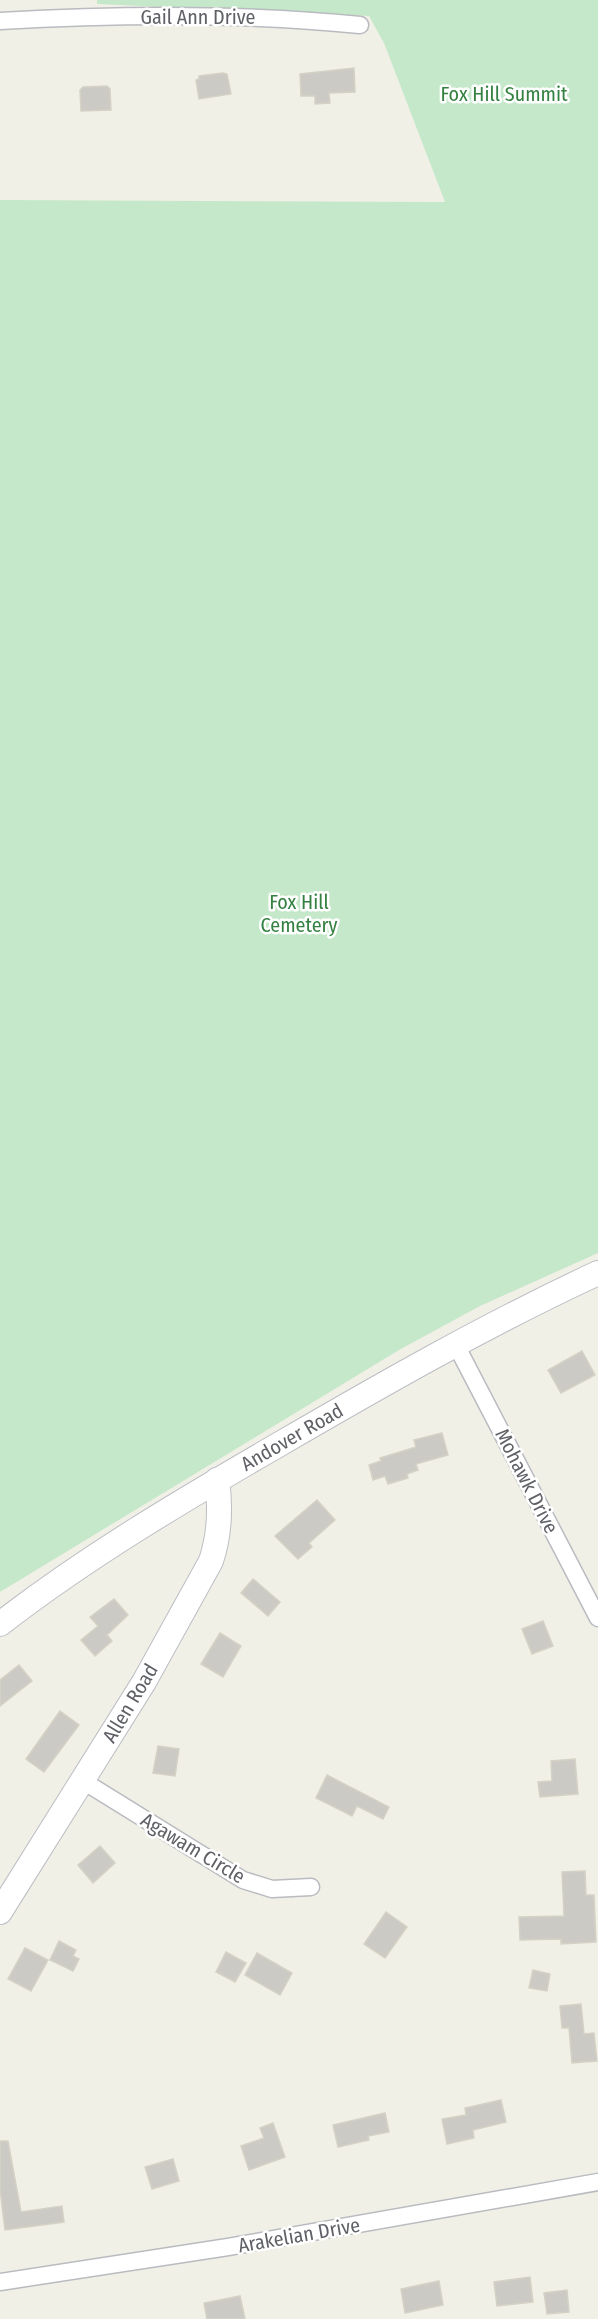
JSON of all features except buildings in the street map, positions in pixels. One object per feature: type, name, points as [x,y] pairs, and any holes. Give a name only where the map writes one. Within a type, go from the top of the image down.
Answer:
[{"type":"main road","name":"Andover Road","points":[[0,1624],[98,1554],[217,1480],[455,1343],[598,1273]]},
{"type":"main road","name":"Allen Road","points":[[0,1912],[144,1682],[211,1561],[218,1540],[220,1507],[217,1480]]},
{"type":"street","name":"Gail Ann Drive","points":[[0,21],[228,16],[288,18],[360,25]]},
{"type":"street","name":"Mohawk Drive","points":[[455,1343],[598,1618]]},
{"type":"street","name":"Agawam Circle","points":[[83,1780],[243,1880],[272,1889],[311,1887]]},
{"type":"street","name":"Arakelian Drive","points":[[0,2282],[228,2247],[598,2182]]},
{"type":"green space","name":"Fox Hill Cemetery","points":[[97,0],[598,0],[598,1253],[480,1306],[399,1350],[0,1592],[0,200],[445,202],[384,43],[369,16],[97,4]]},
{"type":"park label","name":"Fox Hill Summit","points":[[504,94]]}]
